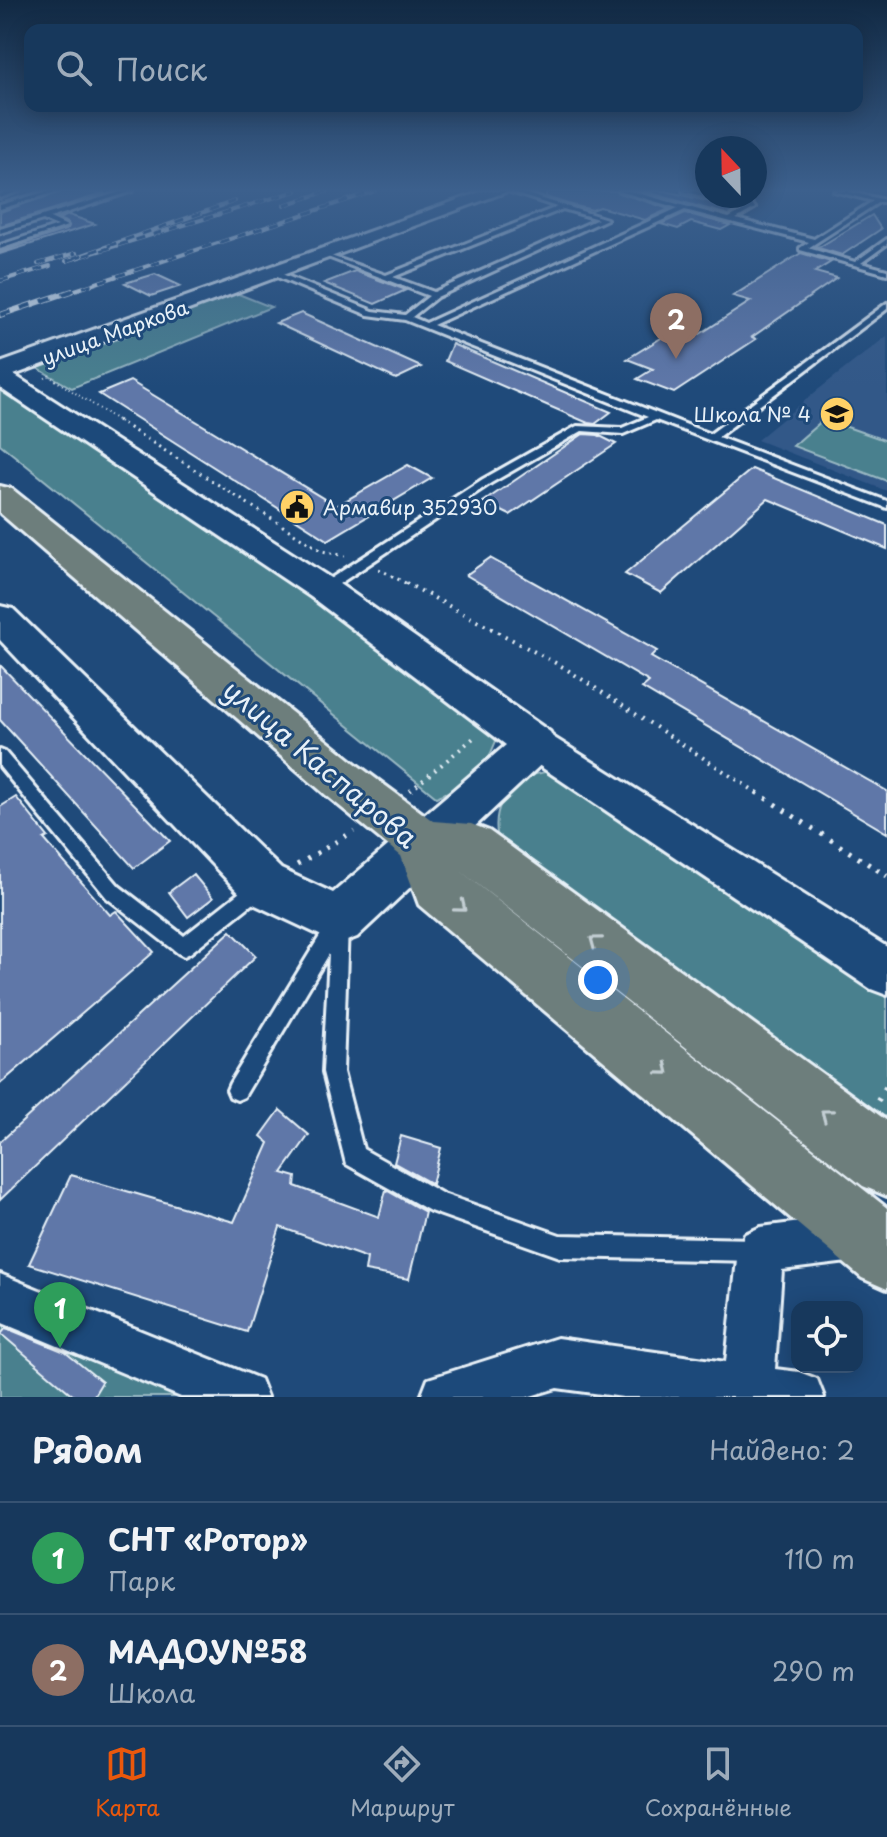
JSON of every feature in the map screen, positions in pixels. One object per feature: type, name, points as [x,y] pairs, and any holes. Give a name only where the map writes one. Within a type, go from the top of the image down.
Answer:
[{"type":"main road","name":"улица Маркова","points":[[4,376],[311,256]]},
{"type":"main road","points":[[0,618],[264,885],[339,920],[447,845],[535,744],[323,589],[4,376]]},
{"type":"main road","name":"улица Каспарова","points":[[0,496],[343,781],[447,845],[887,1162]]},
{"type":"main road","name":"улица Каспарова","points":[[447,845],[438,888],[877,1245]]},
{"type":"street","points":[[535,744],[887,973]]},
{"type":"street","points":[[749,1394],[761,1250],[877,1245]]},
{"type":"street","points":[[0,1298],[242,1397]]},
{"type":"street","points":[[446,1397],[557,1363],[749,1394],[799,1397]]},
{"type":"lane","points":[[329,256],[434,295]]},
{"type":"lane","points":[[387,277],[439,256]]},
{"type":"lane","points":[[407,318],[434,295],[521,256]]},
{"type":"lane","points":[[427,325],[578,256]]},
{"type":"lane","points":[[828,256],[887,272]]},
{"type":"lane","points":[[856,264],[867,256]]},
{"type":"lane","points":[[267,272],[371,313],[407,318],[427,325],[887,505]]},
{"type":"lane","points":[[711,438],[887,305]]},
{"type":"lane","points":[[323,589],[487,481],[580,428],[623,431],[656,417]]},
{"type":"lane","points":[[0,756],[113,892],[184,947],[264,885]]},
{"type":"lane","points":[[237,1090],[339,920]]},
{"type":"lane","points":[[339,920],[333,1072],[354,1156],[438,1203],[560,1246],[761,1250]]},
{"type":"path","points":[[4,376],[49,376],[322,551],[365,561],[563,667],[887,876]]},
{"type":"path","points":[[874,1106],[887,1086]]},
{"type":"shaded area","name":"Школа № 4","points":[[887,336],[887,491],[757,440],[819,389]]},
{"type":"green space","points":[[236,293],[271,307],[72,388],[37,368]]},
{"type":"green space","points":[[0,390],[12,393],[483,715],[496,741],[480,771],[467,783],[436,797],[0,444]]},
{"type":"green space","points":[[824,419],[887,441],[887,481],[793,446]]},
{"type":"green space","points":[[550,771],[887,990],[887,1144],[500,847],[498,810],[506,794],[523,778]]},
{"type":"green space","points":[[0,1298],[242,1397],[0,1397]]},
{"type":"building","points":[[796,256],[812,256],[831,262],[815,272],[837,278],[752,337],[756,339],[674,393],[637,379],[653,369],[627,359],[679,327],[700,334],[751,301],[733,296]]},
{"type":"building","points":[[355,271],[406,290],[375,304],[324,283]]},
{"type":"building","points":[[155,274],[181,286],[151,296],[125,283]]},
{"type":"building","points":[[301,313],[421,367],[396,379],[276,323]]},
{"type":"building","points":[[452,344],[611,412],[595,424],[588,423],[445,361]]},
{"type":"building","points":[[130,381],[336,506],[408,465],[432,478],[328,540],[99,394]]},
{"type":"building","points":[[583,434],[598,435],[616,444],[510,515],[483,502]]},
{"type":"building","points":[[752,469],[887,525],[887,549],[768,499],[661,593],[625,574]]},
{"type":"building","points":[[490,558],[657,651],[651,657],[887,791],[887,833],[642,688],[649,682],[466,575]]},
{"type":"building","points":[[0,665],[170,841],[134,868],[0,720]]},
{"type":"building","points":[[16,797],[48,837],[44,839],[110,915],[116,911],[154,952],[0,1084],[0,807]]},
{"type":"building","points":[[193,874],[213,898],[188,917],[169,892]]},
{"type":"building","points":[[231,931],[256,956],[0,1200],[0,1142]]},
{"type":"building","points":[[280,1110],[309,1135],[282,1173],[296,1177],[295,1186],[379,1217],[386,1190],[425,1212],[409,1279],[365,1271],[367,1258],[280,1227],[247,1332],[29,1264],[71,1175],[234,1222],[269,1143],[261,1136]]},
{"type":"building","points":[[401,1136],[441,1148],[432,1184],[394,1163]]},
{"type":"building","points":[[6,1328],[65,1352],[102,1382],[93,1397],[75,1397],[1,1334]]},
{"type":"railway","points":[[38,264],[65,256]]},
{"type":"railway","points":[[80,256],[66,261],[82,256]]},
{"type":"railway","points":[[66,293],[178,256]]},
{"type":"railway","points":[[0,281],[50,266]]},
{"type":"railway","points":[[66,293],[72,291]]},
{"type":"railway","points":[[0,315],[66,293]]},
{"type":"place","name":"МАДОУ№58","points":[[676,359]]},
{"type":"place","name":"Школа № 4","points":[[837,414]]},
{"type":"place","name":"Армавир 352930","points":[[297,507]]},
{"type":"place","name":"СНТ «Ротор»","points":[[60,1348]]}]
